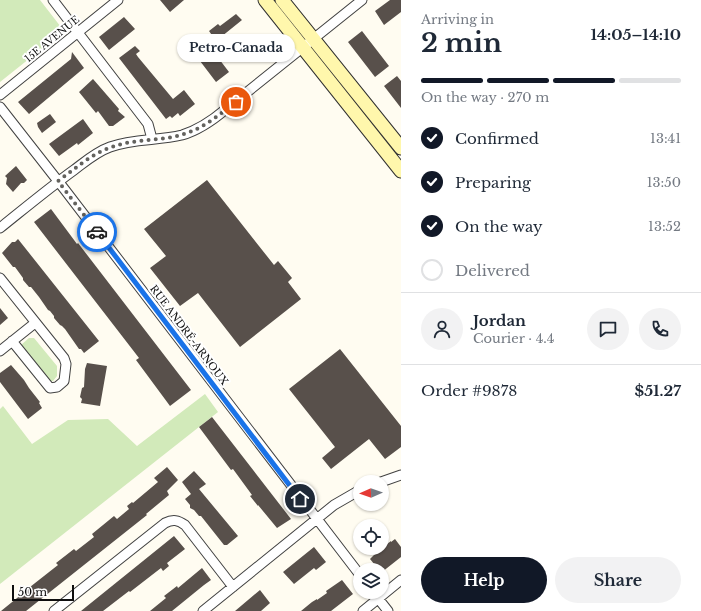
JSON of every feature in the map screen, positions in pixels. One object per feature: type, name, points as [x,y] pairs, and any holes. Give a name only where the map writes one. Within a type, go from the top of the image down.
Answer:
[{"type":"street","points":[[53,0],[148,124],[152,139]]},
{"type":"street","name":"15E AVENUE","points":[[0,95],[118,0]]},
{"type":"street","points":[[265,0],[401,171]]},
{"type":"street","points":[[282,0],[401,148]]},
{"type":"street","points":[[0,228],[58,181],[88,159],[109,148],[132,141],[171,137],[183,134],[204,125],[362,0]]},
{"type":"street","name":"RUE ANDRÉ-ARNOUX","points":[[0,108],[58,181],[316,520],[353,566]]},
{"type":"street","points":[[0,278],[65,360],[66,367],[64,381],[54,388],[50,388],[12,341]]},
{"type":"street","points":[[0,351],[35,323]]},
{"type":"street","points":[[389,479],[401,475]]},
{"type":"street","points":[[203,611],[334,504],[353,494]]},
{"type":"street","points":[[54,611],[165,523],[175,520],[185,525],[233,587]]},
{"type":"street","points":[[389,587],[401,580]]},
{"type":"street","points":[[363,611],[373,599]]},
{"type":"street","points":[[379,599],[388,611]]},
{"type":"green space","points":[[0,0],[40,0],[64,31],[0,82]]},
{"type":"green space","points":[[29,338],[34,338],[57,366],[57,376],[53,381],[49,381],[21,345]]},
{"type":"green space","points":[[205,394],[218,412],[0,584],[0,409],[3,406],[32,444],[68,420],[108,419],[137,446]]},
{"type":"building","points":[[160,0],[184,0],[170,12]]},
{"type":"building","points":[[390,0],[401,0],[401,12],[384,25],[375,11]]},
{"type":"building","points":[[236,14],[242,20],[216,41],[209,31],[218,24],[220,26]]},
{"type":"building","points":[[124,17],[135,29],[109,50],[99,37]]},
{"type":"building","points":[[362,31],[389,66],[375,77],[348,42]]},
{"type":"building","points":[[135,46],[140,51],[136,54],[138,57],[173,99],[184,90],[195,104],[180,116],[178,113],[172,118],[170,116],[166,119],[119,58]]},
{"type":"building","points":[[213,51],[229,72],[216,82],[200,61]]},
{"type":"building","points":[[72,52],[84,68],[29,114],[18,102],[71,59]]},
{"type":"building","points":[[397,76],[401,81],[401,108],[384,86]]},
{"type":"building","points":[[93,79],[119,109],[118,111],[125,117],[113,126],[109,126],[98,111],[96,113],[79,92]]},
{"type":"building","points":[[50,114],[56,122],[42,133],[37,123]]},
{"type":"building","points":[[83,119],[93,133],[78,145],[77,143],[59,156],[49,144]]},
{"type":"building","points":[[16,166],[27,180],[24,183],[21,183],[13,192],[6,184],[7,178],[5,176]]},
{"type":"building","points":[[207,180],[274,265],[278,261],[292,278],[288,282],[301,299],[240,347],[198,293],[180,306],[150,268],[166,256],[144,229]]},
{"type":"building","points":[[51,209],[191,390],[170,406],[136,360],[139,358],[34,222]]},
{"type":"building","points":[[18,239],[99,341],[84,353],[81,349],[79,349],[65,329],[54,318],[31,287],[29,287],[23,280],[15,267],[13,267],[2,253],[12,242],[15,242]]},
{"type":"building","points":[[0,308],[8,318],[0,325]]},
{"type":"building","points":[[340,349],[401,426],[401,447],[385,459],[369,439],[331,469],[322,458],[335,447],[289,389]]},
{"type":"building","points":[[87,363],[107,366],[100,406],[81,403],[82,399],[80,397],[82,388],[84,387],[85,369]]},
{"type":"building","points":[[11,365],[40,402],[39,403],[42,408],[28,419],[0,382],[0,373]]},
{"type":"building","points":[[212,417],[291,519],[277,528],[250,496],[252,495],[233,469],[231,470],[199,427]]},
{"type":"building","points":[[167,467],[178,480],[167,491],[169,495],[146,514],[147,515],[26,611],[1,611],[22,594],[21,593],[29,586],[30,587],[58,565],[56,563],[74,549],[76,551],[94,537],[92,534],[114,516],[117,519],[129,509],[127,506],[132,502],[133,503],[158,482],[154,478]]},
{"type":"building","points":[[194,471],[206,484],[199,489],[238,536],[227,545],[224,545],[201,516],[190,508],[190,505],[185,499],[191,494],[182,482]]},
{"type":"building","points":[[174,536],[185,549],[167,563],[169,566],[163,571],[161,568],[103,611],[81,611]]},
{"type":"building","points":[[395,539],[401,547],[401,557],[389,566],[389,563],[373,563],[370,559],[374,555],[389,555],[389,543]]},
{"type":"building","points":[[314,547],[326,562],[316,570],[314,568],[294,584],[283,572]]},
{"type":"building","points":[[202,568],[211,580],[172,611],[150,611],[166,598],[164,596],[177,586],[178,588]]},
{"type":"building","points":[[342,580],[353,594],[331,611],[301,611],[327,593],[326,591]]},
{"type":"building","points":[[260,590],[270,603],[261,611],[235,611]]},
{"type":"way so far","points":[[97,232],[58,181],[88,159],[118,144],[171,137],[195,130],[236,102]]},
{"type":"place","name":"Petro-Canada","points":[[236,102]]},
{"type":"route","points":[[97,232],[300,499]]}]
